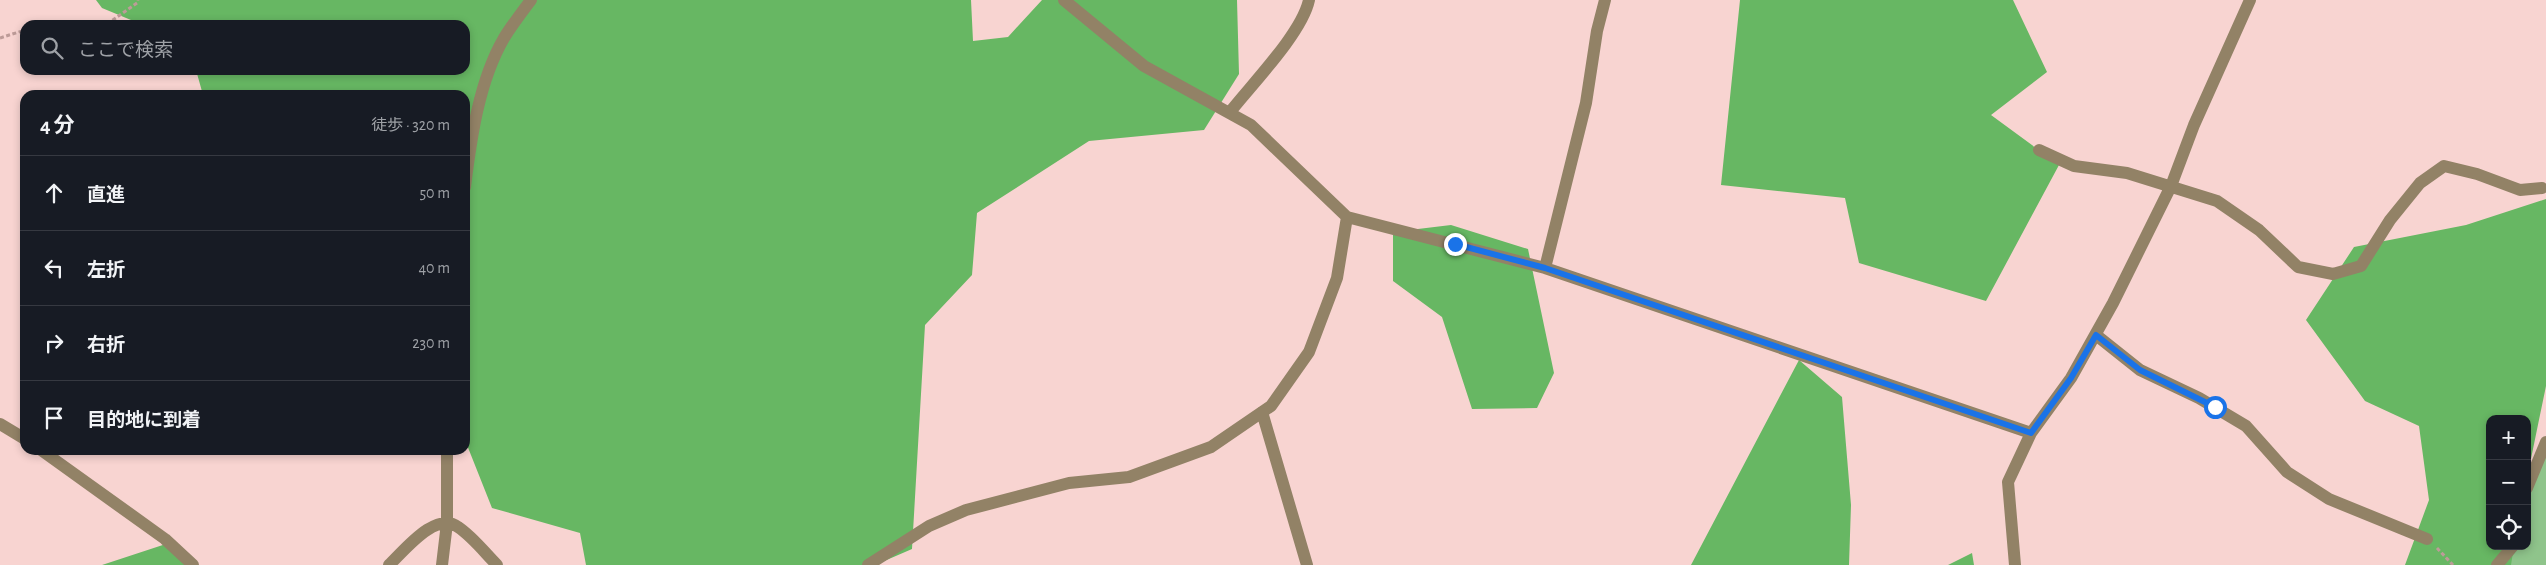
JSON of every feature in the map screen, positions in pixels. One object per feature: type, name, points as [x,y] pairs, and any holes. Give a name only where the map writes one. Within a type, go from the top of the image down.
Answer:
[{"type":"street","points":[[470,147],[472,131],[494,59],[504,37],[531,0]]},
{"type":"street","points":[[1064,0],[1144,66],[1230,112],[1250,126],[1348,217],[1545,268],[2031,433]]},
{"type":"street","points":[[1230,112],[1293,33],[1306,13],[1309,0]]},
{"type":"street","points":[[1545,268],[1586,103],[1597,31],[1605,0]]},
{"type":"street","points":[[2015,565],[2008,482],[2031,433],[2071,378],[2096,335],[2171,186],[2194,124],[2250,0]]},
{"type":"street","points":[[2039,150],[2074,166],[2127,173],[2217,201],[2259,230],[2298,267],[2333,274],[2361,266],[2390,220],[2420,183],[2444,166],[2477,174],[2520,190],[2542,188]]},
{"type":"street","points":[[868,565],[929,526],[966,510],[1069,483],[1129,477],[1211,447],[1271,406],[1309,352],[1337,278],[1348,217]]},
{"type":"street","points":[[2096,335],[2140,370],[2199,398],[2246,426],[2287,472],[2329,499],[2427,539]]},
{"type":"street","points":[[1262,412],[1307,565]]},
{"type":"street","points":[[0,424],[20,436]]},
{"type":"street","points":[[2531,478],[2546,442]]},
{"type":"street","points":[[48,455],[165,538],[193,565]]},
{"type":"street","points":[[442,565],[447,523],[447,455]]},
{"type":"street","points":[[389,565],[430,526],[447,523],[457,525],[497,565]]},
{"type":"street","points":[[2497,565],[2510,550]]},
{"type":"path","points":[[113,20],[137,3],[138,0]]},
{"type":"path","points":[[0,38],[20,32]]},
{"type":"path","points":[[2427,539],[2453,565]]},
{"type":"green space","points":[[96,0],[971,0],[973,41],[1008,37],[1042,0],[1237,0],[1239,74],[1204,130],[1089,141],[977,213],[972,275],[925,325],[912,549],[875,565],[586,565],[580,533],[492,508],[470,453],[470,90],[202,90],[197,75],[470,75],[470,20],[131,20],[102,8]]},
{"type":"green space","points":[[1740,0],[2013,0],[2047,72],[1991,115],[2059,165],[1986,301],[1859,263],[1845,198],[1721,185]]},
{"type":"green space","points":[[2546,199],[2546,386],[2531,459],[2531,415],[2486,415],[2486,550],[2513,550],[2511,565],[2405,565],[2429,500],[2419,426],[2365,401],[2306,320],[2354,247],[2466,225]]},
{"type":"green space","points":[[1451,225],[1528,249],[1554,373],[1537,408],[1472,409],[1442,317],[1393,281],[1393,232]]},
{"type":"green space","points":[[1799,360],[1842,397],[1851,505],[1849,565],[1691,565]]},
{"type":"green space","points":[[2546,447],[2546,565],[2500,565],[2513,550],[2531,550],[2531,484]]},
{"type":"green space","points":[[175,541],[186,565],[102,565]]},
{"type":"green space","points":[[1972,553],[1974,565],[1948,565]]},
{"type":"route","points":[[1455,244],[1545,268],[2031,433],[2071,378],[2096,335],[2140,370],[2215,407]]}]
